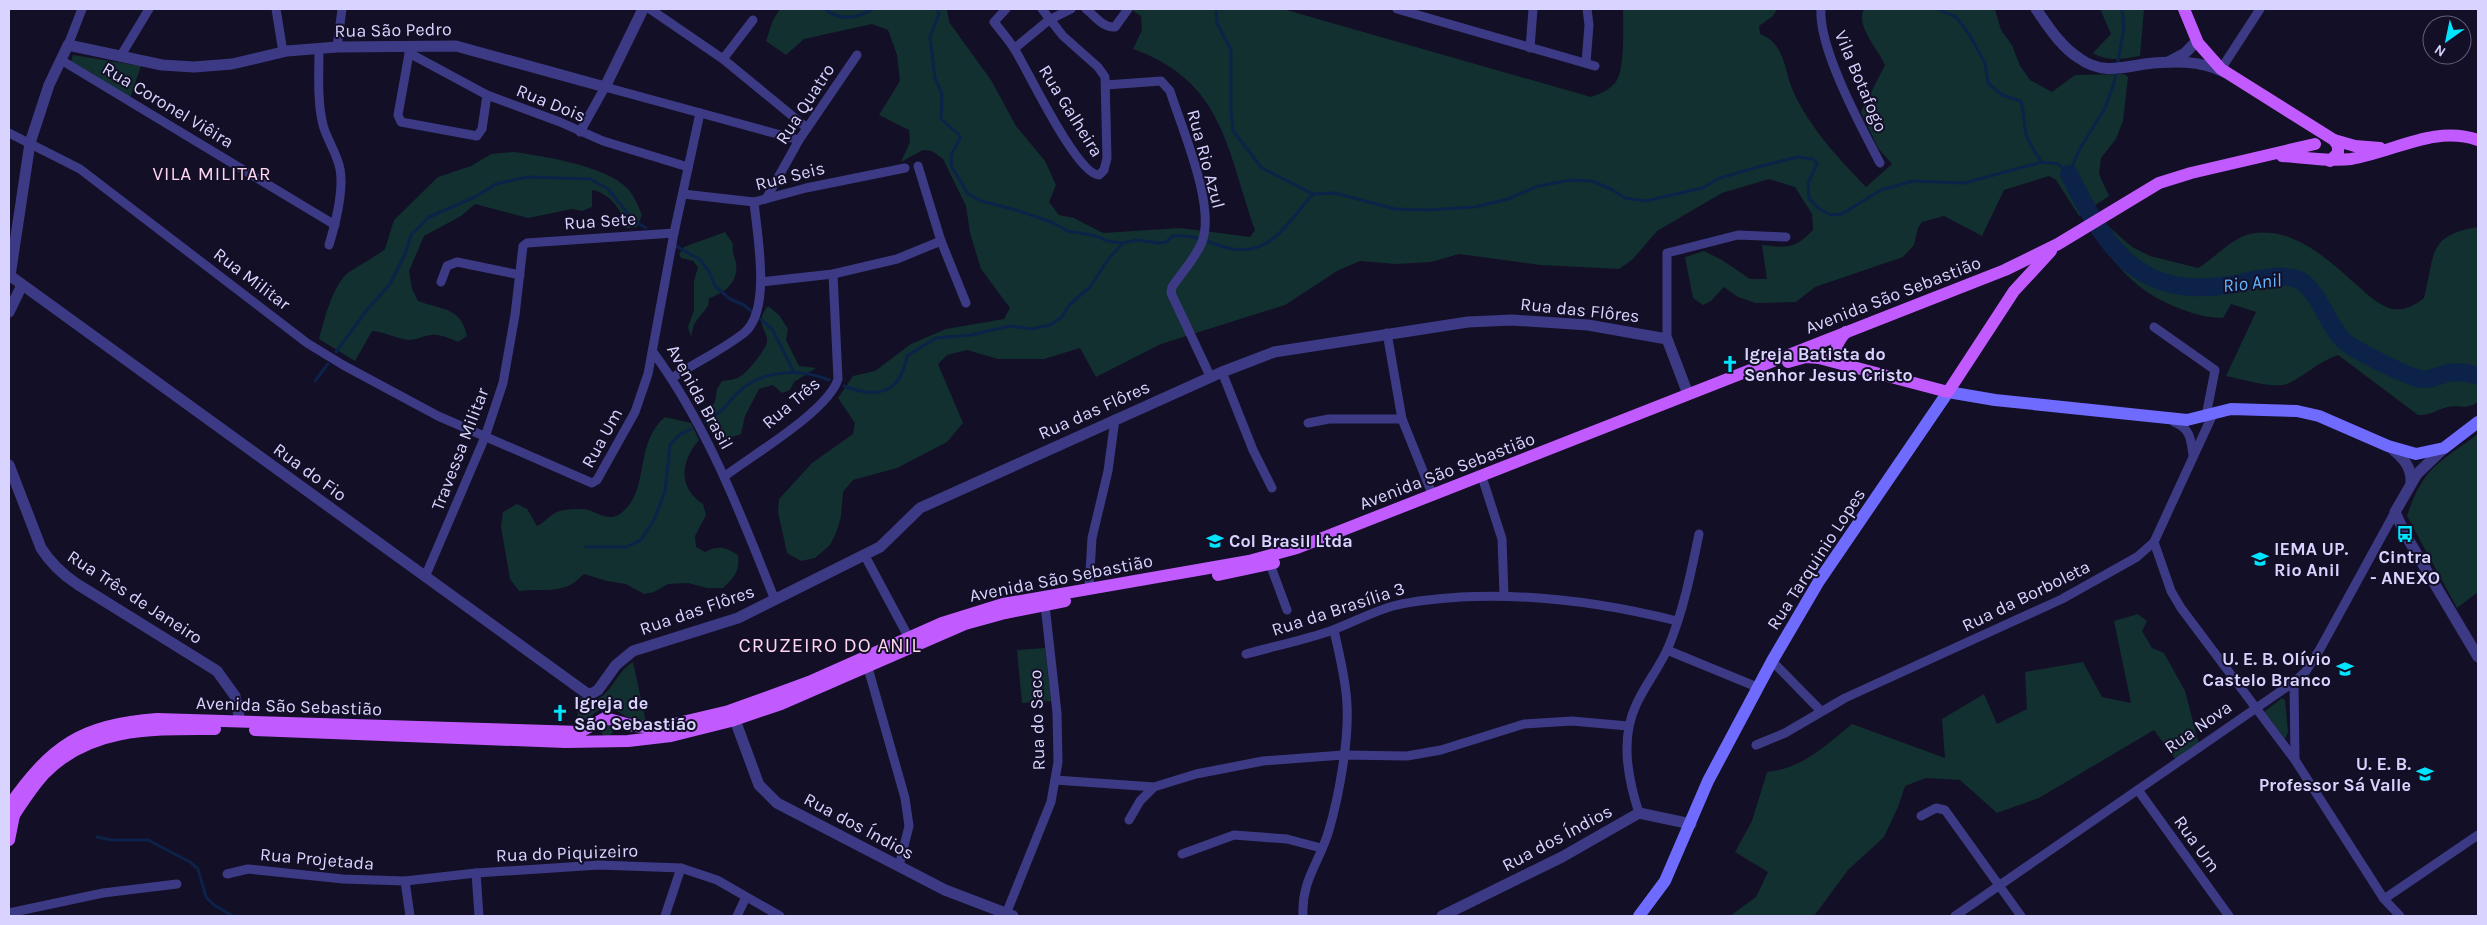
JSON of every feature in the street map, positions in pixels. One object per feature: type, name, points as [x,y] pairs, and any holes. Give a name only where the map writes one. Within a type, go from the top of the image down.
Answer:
[{"type":"main road","points":[[2184,9],[2197,41],[2225,72],[2332,139],[2338,146],[2338,153],[2326,161],[2314,153],[2315,143],[2307,126],[2285,110]]},
{"type":"main road","points":[[2315,143],[2322,137],[2370,148],[2395,146],[2438,136],[2462,136],[2478,140]]},
{"type":"main road","name":"Avenida São Sebastião","points":[[612,719],[634,726],[657,728],[728,712],[809,682],[966,614],[1003,604],[1271,556],[1433,496],[2005,270],[2058,244],[2146,190],[2175,177],[2268,156],[2315,143]]},
{"type":"main road","name":"Avenida São Sebastião","points":[[2268,156],[2287,156],[2326,161],[2361,157],[2395,146]]},
{"type":"main road","name":"Rua Tarquinio Lopes","points":[[1639,916],[1664,881],[1712,774],[1757,687],[1819,581],[1948,392],[2014,291],[2058,244]]},
{"type":"main road","points":[[2005,270],[2012,272],[2017,278],[2014,291]]},
{"type":"main road","points":[[1846,332],[1835,350],[1838,358],[1844,364],[1948,392],[1995,400],[2166,419],[2194,420],[2231,409],[2297,411],[2324,418],[2388,446],[2416,454],[2444,448]]},
{"type":"main road","name":"Avenida São Sebastião","points":[[11,814],[34,786],[62,760],[98,740],[136,730],[243,730],[556,742],[608,742],[671,736],[735,720],[781,704],[868,668],[956,627],[1005,613],[1270,564],[1388,522],[1799,358],[1819,358],[1844,364]]},
{"type":"main road","name":"Rua Nova","points":[[2444,448],[2478,422]]},
{"type":"main road","points":[[604,718],[612,719],[618,724],[619,731],[616,738],[608,742],[597,736],[595,729],[598,722],[604,718]]},
{"type":"main road","name":"Avenida São Sebastião","points":[[11,814],[26,781],[53,753],[70,741],[103,727],[156,720],[575,732],[586,730],[598,722]]},
{"type":"main road","points":[[9,840],[11,814]]},
{"type":"street","points":[[9,275],[30,143],[49,86],[82,9]]},
{"type":"street","points":[[120,56],[149,9]]},
{"type":"street","points":[[276,9],[283,52]]},
{"type":"street","points":[[338,47],[342,9]]},
{"type":"street","points":[[580,132],[643,9]]},
{"type":"street","points":[[650,9],[723,59],[807,128]]},
{"type":"street","name":"Rua Galheira","points":[[1006,9],[994,22],[1014,48],[1046,107],[1081,162],[1096,175],[1104,170],[1107,158],[1106,85]]},
{"type":"street","points":[[1042,9],[1063,36],[1098,67],[1105,77],[1106,85]]},
{"type":"street","points":[[1014,48],[1049,20],[1072,9]]},
{"type":"street","points":[[1086,9],[1107,28],[1115,27],[1128,9]]},
{"type":"street","points":[[1396,9],[1590,64],[1587,9]]},
{"type":"street","points":[[1530,48],[1533,9]]},
{"type":"street","name":"Vila Botafogo","points":[[1821,9],[1821,28],[1824,40],[1852,107],[1880,162]]},
{"type":"street","points":[[2036,9],[2074,55],[2094,67],[2110,70],[2167,62],[2199,63],[2225,72],[2260,9]]},
{"type":"street","points":[[723,59],[753,20]]},
{"type":"street","points":[[2167,62],[2185,53],[2197,41]]},
{"type":"street","name":"Rua São Pedro","points":[[68,45],[162,65],[214,66],[283,52],[319,48],[410,50],[440,45],[463,47],[799,140]]},
{"type":"street","points":[[319,48],[320,99],[324,126],[340,169],[335,225],[329,245]]},
{"type":"street","points":[[410,50],[398,115],[401,122],[476,136],[482,129],[487,95]]},
{"type":"street","name":"Rua Dois","points":[[410,50],[487,95],[603,141],[688,167]]},
{"type":"street","name":"Rua Quatro","points":[[766,199],[799,140],[857,55]]},
{"type":"street","name":"Rua Coronel Viêira","points":[[61,60],[335,225]]},
{"type":"street","name":"Rua Rio Azul","points":[[1106,85],[1157,80],[1167,85],[1203,197],[1207,222],[1203,239],[1172,287],[1171,293],[1211,378]]},
{"type":"street","name":"Avenida Brasil","points":[[700,113],[674,233],[653,352],[672,378],[725,476],[775,600]]},
{"type":"street","name":"Rua Militar","points":[[9,133],[80,169],[118,196],[307,343],[343,365],[438,416],[485,437]]},
{"type":"street","points":[[918,166],[941,240],[966,304]]},
{"type":"street","name":"Rua Seis","points":[[683,194],[754,202],[806,188],[905,168]]},
{"type":"street","points":[[672,378],[745,332],[754,320],[758,309],[761,282],[754,202]]},
{"type":"street","name":"Rua Sete","points":[[528,242],[674,233]]},
{"type":"street","points":[[1688,394],[1667,339],[1667,253],[1738,236],[1786,237]]},
{"type":"street","points":[[761,282],[833,274],[897,259],[941,240]]},
{"type":"street","name":"Travessa Militar","points":[[425,578],[485,437],[503,383],[516,314],[521,249],[528,242]]},
{"type":"street","points":[[442,282],[448,266],[456,262],[520,275]]},
{"type":"street","name":"Rua Três","points":[[725,476],[811,413],[835,387],[838,379],[833,274]]},
{"type":"street","name":"Rua do Fio","points":[[9,275],[585,694],[592,694]]},
{"type":"street","points":[[9,312],[22,284]]},
{"type":"street","name":"Rua das Flôres","points":[[592,694],[598,690],[623,658],[633,651],[738,618],[880,547],[920,508],[1115,419],[1222,372],[1274,352],[1387,333],[1468,322],[1512,320],[1588,325],[1667,339]]},
{"type":"street","name":"Rua da Borboleta","points":[[1756,745],[1785,733],[1820,710],[2062,599],[2137,557],[2154,542],[2210,415],[2215,370],[2154,327]]},
{"type":"street","points":[[1387,333],[1402,419],[1433,496]]},
{"type":"street","name":"Rua Um","points":[[485,437],[588,482],[595,482],[638,406],[653,352]]},
{"type":"street","points":[[1222,372],[1253,450],[1272,488]]},
{"type":"street","points":[[1089,588],[1092,538],[1108,471],[1115,419]]},
{"type":"street","points":[[1308,423],[1329,419],[1402,419]]},
{"type":"street","points":[[2166,419],[2180,424],[2186,430],[2191,439],[2193,455]]},
{"type":"street","points":[[2388,446],[2407,464],[2411,474],[2411,483]]},
{"type":"street","name":"Rua Nova","points":[[1955,916],[2294,682],[2306,671],[2320,650],[2411,483],[2424,466],[2444,448]]},
{"type":"street","name":"Rua Três de Janeiro","points":[[9,465],[41,548],[49,561],[77,584],[217,671],[235,696],[240,721]]},
{"type":"street","points":[[1484,483],[1502,539],[1504,595]]},
{"type":"street","points":[[2395,512],[2405,534],[2478,657]]},
{"type":"street","points":[[1639,813],[1632,790],[1627,760],[1628,726],[1636,705],[1667,650],[1677,621],[1699,534]]},
{"type":"street","points":[[2154,542],[2171,591],[2181,608],[2255,709],[2296,760],[2384,899],[2400,916]]},
{"type":"street","points":[[865,556],[908,638]]},
{"type":"street","points":[[1270,564],[1287,610]]},
{"type":"street","name":"Rua da Brasília 3","points":[[1246,654],[1334,630],[1362,616],[1418,601],[1504,595],[1598,603],[1677,621]]},
{"type":"street","name":"Rua do Saco","points":[[1009,915],[1051,802],[1058,762],[1057,713],[1045,605]]},
{"type":"street","points":[[1303,916],[1303,894],[1332,817],[1343,755],[1347,698],[1334,630]]},
{"type":"street","points":[[1667,650],[1757,687]]},
{"type":"street","points":[[1772,661],[1820,710]]},
{"type":"street","points":[[868,668],[906,805],[909,826],[899,866]]},
{"type":"street","points":[[2294,682],[2296,760]]},
{"type":"street","name":"Rua dos Índios","points":[[735,720],[754,773],[768,795],[777,803],[945,890],[1009,915]]},
{"type":"street","points":[[1055,780],[1154,787],[1204,772],[1263,761],[1343,755],[1385,756],[1415,754],[1461,744],[1524,724],[1572,721],[1628,726]]},
{"type":"street","points":[[1128,820],[1140,801],[1154,787]]},
{"type":"street","name":"Rua Um","points":[[2138,790],[2229,916]]},
{"type":"street","points":[[1921,816],[1936,808],[1945,810],[2021,916]]},
{"type":"street","name":"Rua dos Índios","points":[[1442,916],[1562,857],[1639,813],[1691,824]]},
{"type":"street","points":[[1182,854],[1234,835],[1287,839],[1321,848]]},
{"type":"street","points":[[2384,899],[2478,835]]},
{"type":"street","name":"Rua do Piquizeiro","points":[[405,881],[476,873],[599,865],[681,868],[717,880],[780,916]]},
{"type":"street","points":[[665,916],[681,868]]},
{"type":"street","name":"Rua Projetada","points":[[227,874],[248,869],[343,879],[405,881]]},
{"type":"street","points":[[476,873],[479,916]]},
{"type":"street","points":[[405,881],[410,916]]},
{"type":"street","points":[[9,913],[103,893],[177,884]]},
{"type":"street","points":[[737,916],[746,897]]},
{"type":"green space","points":[[780,9],[947,9],[949,22],[991,80],[1016,126],[1045,161],[1056,185],[1049,202],[1059,215],[1074,218],[1103,233],[1180,228],[1250,237],[1255,230],[1228,146],[1218,122],[1204,100],[1187,80],[1163,63],[1133,49],[1142,30],[1141,16],[1133,11],[1134,9],[1283,9],[1591,97],[1609,89],[1620,73],[1623,45],[1623,9],[1777,9],[1773,16],[1759,26],[1760,34],[1768,38],[1779,50],[1793,91],[1816,130],[1835,154],[1866,187],[1892,164],[1878,148],[1861,112],[1885,65],[1862,22],[1864,9],[1995,9],[2001,30],[2012,45],[2020,66],[2030,80],[2052,92],[2075,75],[2124,74],[2128,77],[2123,121],[2116,139],[2101,158],[2099,174],[2109,196],[2079,216],[2056,180],[2049,176],[2004,190],[1982,236],[1944,216],[1922,222],[1918,228],[1914,245],[1903,257],[1815,287],[1796,302],[1756,303],[1738,297],[1724,287],[1711,301],[1703,305],[1693,298],[1685,257],[1704,251],[1722,260],[1750,279],[1767,279],[1762,245],[1790,246],[1801,241],[1813,230],[1812,214],[1795,187],[1769,179],[1722,193],[1657,231],[1633,259],[1619,269],[1540,265],[1459,254],[1431,262],[1396,264],[1360,261],[1337,271],[1285,305],[1161,344],[1096,377],[1080,348],[1044,359],[998,359],[967,350],[947,355],[938,364],[963,423],[947,442],[897,468],[853,480],[843,492],[841,517],[830,545],[815,558],[801,561],[787,553],[778,512],[779,499],[812,463],[853,434],[855,423],[838,398],[853,376],[875,371],[911,344],[946,329],[1004,319],[1010,308],[981,269],[970,233],[966,206],[943,159],[932,151],[923,150],[901,162],[910,142],[909,130],[879,115],[900,81],[897,55],[888,30],[872,24],[804,39],[786,55],[766,41],[773,20]]},
{"type":"green space","points":[[2100,9],[2144,9],[2140,56],[2110,59],[2093,53],[2111,34]]},
{"type":"green space","points":[[73,55],[141,66],[130,98],[71,61]]},
{"type":"green space","points":[[514,152],[574,163],[617,180],[632,194],[642,215],[637,227],[626,228],[622,215],[615,204],[604,195],[592,190],[592,207],[582,211],[572,209],[528,218],[475,204],[461,216],[424,236],[409,271],[412,289],[418,301],[442,308],[455,315],[464,327],[467,336],[458,342],[434,335],[408,340],[372,331],[355,361],[319,339],[330,303],[343,278],[349,272],[385,249],[394,220],[438,177],[471,166],[491,154]]},
{"type":"green space","points":[[2108,226],[2132,247],[2150,256],[2198,268],[2240,238],[2256,233],[2283,235],[2308,246],[2320,254],[2369,296],[2379,303],[2394,309],[2404,309],[2424,298],[2432,259],[2441,242],[2450,235],[2478,227],[2478,402],[2466,407],[2452,406],[2418,415],[2338,355],[2287,384],[2266,384],[2226,376],[2256,312],[2231,304],[2223,318],[2212,317],[2187,311],[2162,301],[2127,275],[2094,236]]},
{"type":"green space","points":[[725,232],[733,244],[736,263],[735,276],[730,286],[709,298],[708,306],[694,324],[691,337],[688,327],[694,310],[694,281],[698,267],[693,261],[681,258],[679,254],[684,247]]},
{"type":"green space","points":[[768,306],[779,315],[788,329],[786,340],[799,366],[816,368],[794,382],[790,390],[782,393],[773,385],[759,389],[745,416],[741,434],[724,440],[717,430],[710,432],[704,415],[715,402],[717,389],[722,381],[732,380],[744,374],[763,350],[767,337],[761,322]]},
{"type":"green space","points":[[665,417],[691,423],[699,440],[688,456],[684,474],[689,490],[703,504],[706,515],[695,536],[696,547],[705,552],[714,548],[722,548],[738,555],[738,566],[734,577],[723,588],[707,588],[688,583],[668,584],[654,592],[644,594],[626,584],[584,574],[572,584],[563,588],[519,591],[510,579],[501,527],[503,512],[517,504],[527,509],[537,526],[555,513],[565,510],[586,510],[609,517],[618,515],[628,506],[635,495],[649,441],[655,428]]},
{"type":"green space","points":[[2478,434],[2478,592],[2457,608],[2407,516],[2419,487],[2426,476],[2443,460]]},
{"type":"green space","points":[[2138,614],[2147,621],[2142,631],[2152,648],[2164,653],[2185,691],[2199,744],[2176,760],[2154,730],[2039,798],[1997,813],[1960,780],[1926,778],[1905,786],[1898,807],[1884,837],[1848,870],[1814,916],[1730,916],[1756,897],[1768,872],[1735,852],[1752,821],[1767,772],[1791,766],[1813,755],[1852,724],[1945,758],[1942,719],[1984,694],[1997,724],[2027,709],[2025,672],[2083,662],[2102,697],[2131,703],[2114,621]]},
{"type":"green space","points":[[1045,648],[1051,701],[1022,703],[1017,650]]},
{"type":"green space","points":[[633,662],[646,722],[633,719],[607,708],[600,710],[578,726],[577,696],[590,701],[603,696],[627,666]]},
{"type":"green space","points":[[2282,698],[2285,700],[2288,732],[2285,739],[2264,712]]},
{"type":"green space","points":[[609,724],[612,725],[612,735],[605,736],[602,735],[601,728],[602,725]]},
{"type":"waterway","points":[[825,9],[837,16],[843,17],[861,15],[873,9]]},
{"type":"waterway","points":[[937,9],[939,14],[930,37],[935,78],[942,94],[941,119],[958,134],[960,139],[951,155],[952,167],[968,194],[981,201],[1051,222],[1068,231],[1096,236],[1107,241],[1122,243],[1138,240],[1158,243],[1166,242],[1173,236],[1182,236],[1197,238],[1233,249],[1247,250],[1259,247],[1270,241],[1288,224],[1313,194],[1335,193],[1395,209],[1427,210],[1475,207],[1508,199],[1538,186],[1571,180],[1592,181],[1611,189],[1625,198],[1646,201],[1702,188],[1720,178],[1797,157],[1813,159],[1817,164],[1808,183],[1809,198],[1818,208],[1831,215],[1842,214],[1881,190],[1913,181],[1964,183],[2042,162],[2058,164],[2069,174],[2079,150],[2105,108],[2114,83],[2124,28],[2122,9]]},
{"type":"waterway","points":[[1216,9],[1217,23],[1231,50],[1231,112],[1233,131],[1262,168],[1313,194]]},
{"type":"waterway","points":[[1938,9],[1956,17],[1969,34],[1985,63],[1988,83],[2002,95],[2021,101],[2028,138],[2042,162]]},
{"type":"waterway","name":"Rio Anil","points":[[2069,174],[2097,225],[2112,245],[2128,262],[2148,276],[2170,284],[2197,287],[2229,285],[2272,277],[2297,279],[2311,290],[2333,327],[2345,342],[2371,357],[2406,374],[2423,379],[2453,373],[2466,373],[2478,376]]},
{"type":"waterway","points":[[336,352],[367,310],[390,284],[405,254],[411,235],[429,217],[475,197],[496,184],[527,177],[590,179],[608,189],[634,221],[646,228]]},
{"type":"waterway","points":[[844,386],[867,392],[877,392],[893,386],[904,369],[907,356],[936,338],[971,335],[1010,326],[1031,329],[1050,325],[1062,317],[1069,305],[1090,287],[1109,258],[1122,244]]},
{"type":"waterway","points":[[676,246],[699,259],[709,271],[715,286],[730,299],[744,305],[772,329],[794,372]]},
{"type":"waterway","points":[[315,381],[328,364]]},
{"type":"waterway","points":[[705,422],[721,411],[742,389],[752,382],[773,374],[807,374],[829,380]]},
{"type":"waterway","points":[[586,547],[626,547],[641,540],[655,518],[665,492],[670,445],[680,434],[691,429]]},
{"type":"waterway","points":[[97,837],[112,840],[148,840],[190,862],[198,869],[206,897],[214,905],[233,916]]},
{"type":"place","name":"Igreja Batista do Senhor Jesus Cristo","points":[[1730,364]]},
{"type":"place","name":"Cintra - ANEXO","points":[[2405,534]]},
{"type":"place","name":"Col Brasil Ltda","points":[[1215,541]]},
{"type":"place","name":"IEMA UP. Rio Anil","points":[[2260,559]]},
{"type":"place","name":"U. E. B. Olívio Castelo Branco","points":[[2345,669]]},
{"type":"place","name":"Igreja de São Sebastião","points":[[560,713]]},
{"type":"place","name":"U. E. B. Professor Sá Valle","points":[[2425,774]]},
{"type":"district","name":"VILA MILITAR","points":[[212,173]]},
{"type":"district","name":"CRUZEIRO DO ANIL","points":[[830,645]]}]
